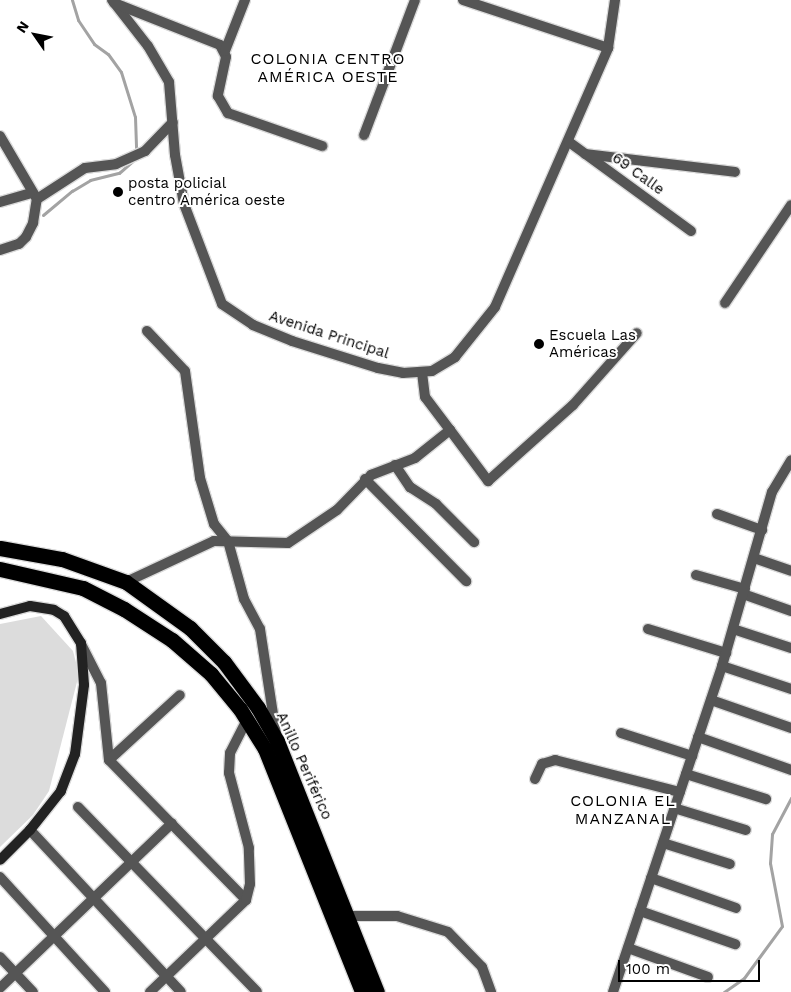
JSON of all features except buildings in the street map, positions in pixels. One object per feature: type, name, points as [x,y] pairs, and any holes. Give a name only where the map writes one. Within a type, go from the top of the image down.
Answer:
[{"type":"highway","name":"Anillo Periférico","points":[[0,548],[62,559],[126,582],[190,628],[224,662],[258,708],[277,741],[349,916],[377,992]]},
{"type":"highway","name":"Anillo Periférico","points":[[0,569],[83,588],[124,609],[193,656],[212,674],[247,720],[265,749],[362,992]]},
{"type":"street","points":[[245,0],[225,51],[218,96],[228,113],[322,146]]},
{"type":"street","points":[[364,136],[415,0]]},
{"type":"street","points":[[463,0],[608,48]]},
{"type":"street","name":"Avenida Principal","points":[[112,1],[148,46],[167,77],[175,155],[184,204],[222,304],[253,326],[292,341],[378,368],[422,372],[432,371],[455,357],[495,307],[608,48],[615,0]]},
{"type":"street","points":[[112,1],[220,44],[225,51]]},
{"type":"street","points":[[0,202],[35,196],[85,168],[129,159],[145,151],[173,122]]},
{"type":"street","points":[[0,136],[35,196],[26,237],[19,244],[0,250]]},
{"type":"street","name":"69 Calle","points":[[568,142],[691,230]]},
{"type":"street","points":[[585,154],[735,172]]},
{"type":"street","points":[[726,302],[791,205]]},
{"type":"street","points":[[147,331],[185,371],[200,478],[214,524],[228,541],[244,599],[260,629],[277,741]]},
{"type":"street","points":[[422,372],[425,397],[488,481],[573,405],[637,333]]},
{"type":"street","points":[[126,582],[201,545],[228,541],[288,542],[337,510],[365,479],[415,458],[450,430]]},
{"type":"street","points":[[613,992],[722,666],[772,492],[791,460]]},
{"type":"street","points":[[395,465],[410,487],[436,504],[474,542]]},
{"type":"street","points":[[365,479],[466,581]]},
{"type":"street","points":[[717,514],[762,530]]},
{"type":"street","points":[[754,558],[791,571]]},
{"type":"street","points":[[696,574],[791,611]]},
{"type":"street","points":[[0,614],[30,606],[54,610],[70,623],[101,683],[109,760],[246,900]]},
{"type":"street","points":[[648,629],[726,653]]},
{"type":"street","points":[[733,629],[791,648]]},
{"type":"street","points":[[0,860],[30,830],[61,790],[75,754],[84,685],[81,643]]},
{"type":"street","points":[[722,666],[791,689]]},
{"type":"street","points":[[109,760],[180,695]]},
{"type":"street","points":[[711,700],[791,728]]},
{"type":"street","points":[[150,992],[246,900],[250,884],[249,848],[229,773],[230,753],[247,720]]},
{"type":"street","points":[[621,732],[692,756]]},
{"type":"street","points":[[698,737],[791,770]]},
{"type":"street","points":[[535,779],[542,764],[555,760],[680,792]]},
{"type":"street","points":[[686,774],[766,799]]},
{"type":"street","points":[[78,807],[257,992]]},
{"type":"street","points":[[674,808],[746,830]]},
{"type":"street","points":[[0,988],[96,899],[172,823]]},
{"type":"street","points":[[30,830],[181,992]]},
{"type":"street","points":[[663,842],[730,864]]},
{"type":"street","points":[[0,877],[105,992]]},
{"type":"street","points":[[651,878],[736,908]]},
{"type":"street","points":[[640,911],[735,944]]},
{"type":"street","points":[[349,916],[397,916],[448,932],[482,967],[491,992]]},
{"type":"street","points":[[628,948],[708,977]]},
{"type":"street","points":[[0,957],[33,992]]},
{"type":"shaded area","points":[[41,616],[73,651],[79,674],[49,791],[33,815],[0,847],[0,624]]},
{"type":"waterway","points":[[72,0],[78,20],[94,44],[108,54],[121,72],[135,117],[136,152]]},
{"type":"waterway","points":[[43,215],[72,191],[90,180],[119,173],[133,161]]},
{"type":"waterway","points":[[724,992],[744,978],[782,926],[770,863],[772,834],[791,798]]},
{"type":"place","name":"posta policial centro América oeste","points":[[118,192]]},
{"type":"place","name":"Escuela Las Américas","points":[[539,344]]},
{"type":"district","name":"COLONIA CENTRO AMÉRICA OESTE","points":[[328,68]]},
{"type":"district","name":"COLONIA EL MANZANAL","points":[[623,810]]}]
